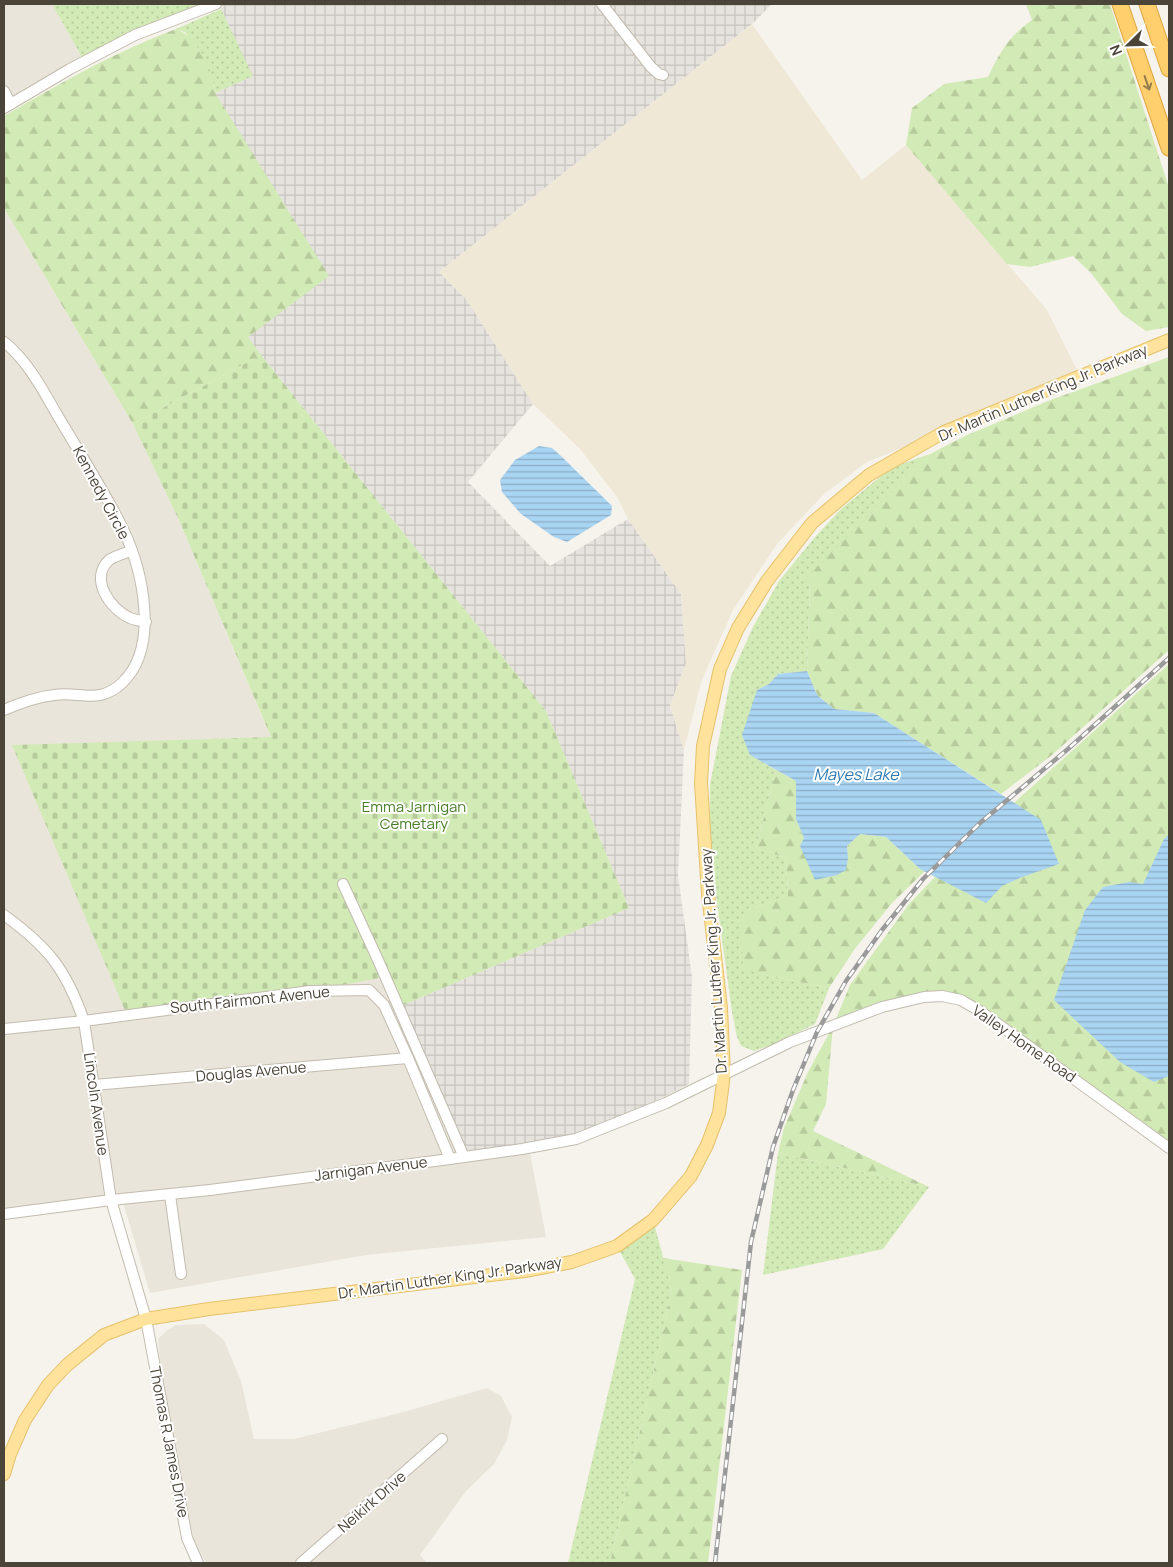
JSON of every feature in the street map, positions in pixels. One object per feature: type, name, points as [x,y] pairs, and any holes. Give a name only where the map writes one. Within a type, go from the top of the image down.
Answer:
[{"type":"highway","points":[[1120,4],[1169,148]]},
{"type":"highway","points":[[1147,4],[1169,69]]},
{"type":"main road","name":"Dr. Martin Luther King Jr. Parkway","points":[[4,1474],[10,1454],[25,1420],[48,1385],[104,1335],[146,1319],[209,1309],[524,1271],[572,1262],[617,1246],[653,1220],[673,1200],[691,1176],[719,1113],[724,1074],[721,1008],[711,928],[702,792],[703,746],[720,669],[738,628],[767,581],[812,523],[869,475],[944,432],[1169,340]]},
{"type":"street","points":[[4,91],[7,106],[70,68],[135,35],[216,4]]},
{"type":"street","points":[[602,4],[651,67],[663,75]]},
{"type":"street","name":"Kennedy Circle","points":[[4,342],[14,349],[37,381],[123,530],[140,582],[146,622],[144,646],[135,668],[122,684],[102,695],[57,694],[30,699],[4,710]]},
{"type":"street","points":[[131,551],[110,559],[102,570],[101,578],[104,592],[112,604],[129,618],[146,622]]},
{"type":"street","points":[[343,884],[464,1157]]},
{"type":"street","name":"Lincoln Avenue","points":[[4,915],[42,944],[62,970],[74,992],[84,1021],[111,1200],[146,1319]]},
{"type":"street","name":"South Fairmont Avenue","points":[[4,1029],[84,1021],[310,991],[369,990],[384,1005],[450,1159]]},
{"type":"street","name":"Valley Home Road","points":[[724,1074],[790,1042],[882,1007],[924,996],[952,997],[961,1000],[991,1018],[1169,1148]]},
{"type":"street","name":"Douglas Avenue","points":[[94,1085],[408,1058]]},
{"type":"street","name":"Jarnigan Avenue","points":[[4,1214],[450,1159],[576,1139],[666,1103],[724,1074]]},
{"type":"street","points":[[170,1195],[181,1274]]},
{"type":"street","name":"Thomas R James Drive","points":[[146,1319],[187,1538],[198,1563]]},
{"type":"street","name":"Neikirk Drive","points":[[301,1563],[442,1439]]},
{"type":"shaded area","points":[[4,4],[52,4],[84,61],[4,108]]},
{"type":"shaded area","points":[[219,4],[772,4],[752,24],[439,272],[467,300],[533,404],[468,482],[550,566],[628,519],[681,594],[686,663],[670,706],[684,750],[678,875],[692,977],[689,1084],[625,1116],[567,1138],[464,1157],[399,1007],[629,908],[546,711],[248,337],[215,93],[252,76]]},
{"type":"shaded area","points":[[752,24],[862,180],[906,145],[1047,310],[1080,376],[867,462],[824,494],[777,544],[733,610],[701,682],[684,750],[670,706],[686,663],[681,594],[628,519],[617,497],[580,449],[533,404],[467,300],[439,272]]},
{"type":"shaded area","points":[[4,208],[133,424],[178,518],[271,738],[386,976],[456,1137],[529,1148],[546,1237],[366,1255],[150,1293],[122,1199],[4,1214]]},
{"type":"shaded area","points":[[204,1324],[224,1340],[241,1381],[254,1439],[294,1439],[400,1413],[487,1388],[501,1396],[512,1417],[507,1440],[494,1464],[466,1491],[420,1555],[427,1563],[207,1563],[194,1540],[163,1394],[158,1339],[176,1325]]},
{"type":"green space","points":[[52,4],[216,4],[84,61]]},
{"type":"green space","points":[[1026,4],[1110,4],[1169,188],[1169,327],[1146,331],[1122,314],[1091,273],[1073,256],[1030,267],[1007,264],[906,145],[912,108],[944,84],[988,77],[1006,45],[1017,32],[1032,20]]},
{"type":"green space","points":[[221,9],[253,76],[215,93],[210,70],[185,32],[176,29]]},
{"type":"green space","points":[[176,29],[187,35],[201,52],[208,64],[215,93],[329,276],[248,337],[261,355],[133,424],[4,208],[4,116],[109,58]]},
{"type":"green space","name":"Emma Jarnigan Cemetary","points":[[261,355],[546,711],[629,908],[399,1007],[385,977],[310,991],[127,1015],[12,745],[271,737],[178,518],[133,424]]},
{"type":"green space","points":[[1169,357],[1169,650],[1052,755],[1001,794],[874,713],[834,709],[817,695],[807,671],[810,581],[806,578],[930,454],[965,436],[1048,401]]},
{"type":"green space","points":[[930,454],[807,578],[810,581],[807,671],[778,674],[769,684],[757,690],[750,755],[776,770],[756,848],[786,858],[788,896],[753,908],[761,974],[829,988],[815,1024],[774,1044],[754,1051],[741,1046],[737,1037],[709,844],[710,785],[731,676],[753,627],[779,581],[815,537],[841,509],[892,467]]},
{"type":"green space","points":[[1169,664],[1169,1148],[961,1000],[924,997],[833,1026],[850,985],[909,904],[957,854]]},
{"type":"green space","points":[[776,770],[796,781],[796,819],[804,838],[848,858],[847,846],[860,834],[886,837],[920,869],[925,871],[892,903],[854,950],[829,988],[761,974],[743,968],[741,921],[753,908],[788,896],[786,858],[756,848]]},
{"type":"green space","points":[[833,1026],[826,1104],[813,1131],[929,1187],[778,1153],[784,1128],[808,1072]]},
{"type":"green space","points":[[778,1153],[929,1187],[883,1249],[763,1275]]},
{"type":"green space","points":[[653,1220],[672,1290],[610,1563],[568,1563],[635,1279],[617,1246]]},
{"type":"green space","points":[[663,1258],[742,1270],[708,1563],[610,1563],[672,1290]]},
{"type":"water","points":[[539,446],[552,448],[612,506],[611,515],[567,542],[554,537],[521,514],[502,492],[500,480],[515,460]]},
{"type":"water","name":"Mayes Lake","points":[[807,671],[817,695],[834,709],[874,713],[1041,820],[1059,864],[1002,886],[986,903],[920,869],[886,837],[860,834],[847,846],[846,870],[837,875],[815,880],[800,846],[804,838],[796,819],[796,781],[750,755],[742,735],[757,690],[769,684],[778,674]]},
{"type":"water","points":[[1169,834],[1169,1076],[1154,1082],[1120,1062],[1054,1000],[1085,910],[1103,887],[1129,882],[1143,884],[1164,839]]},
{"type":"railway","points":[[715,1563],[751,1242],[773,1147],[793,1090],[817,1032],[846,981],[882,930],[923,879],[980,823],[1068,749],[1169,658]]}]
